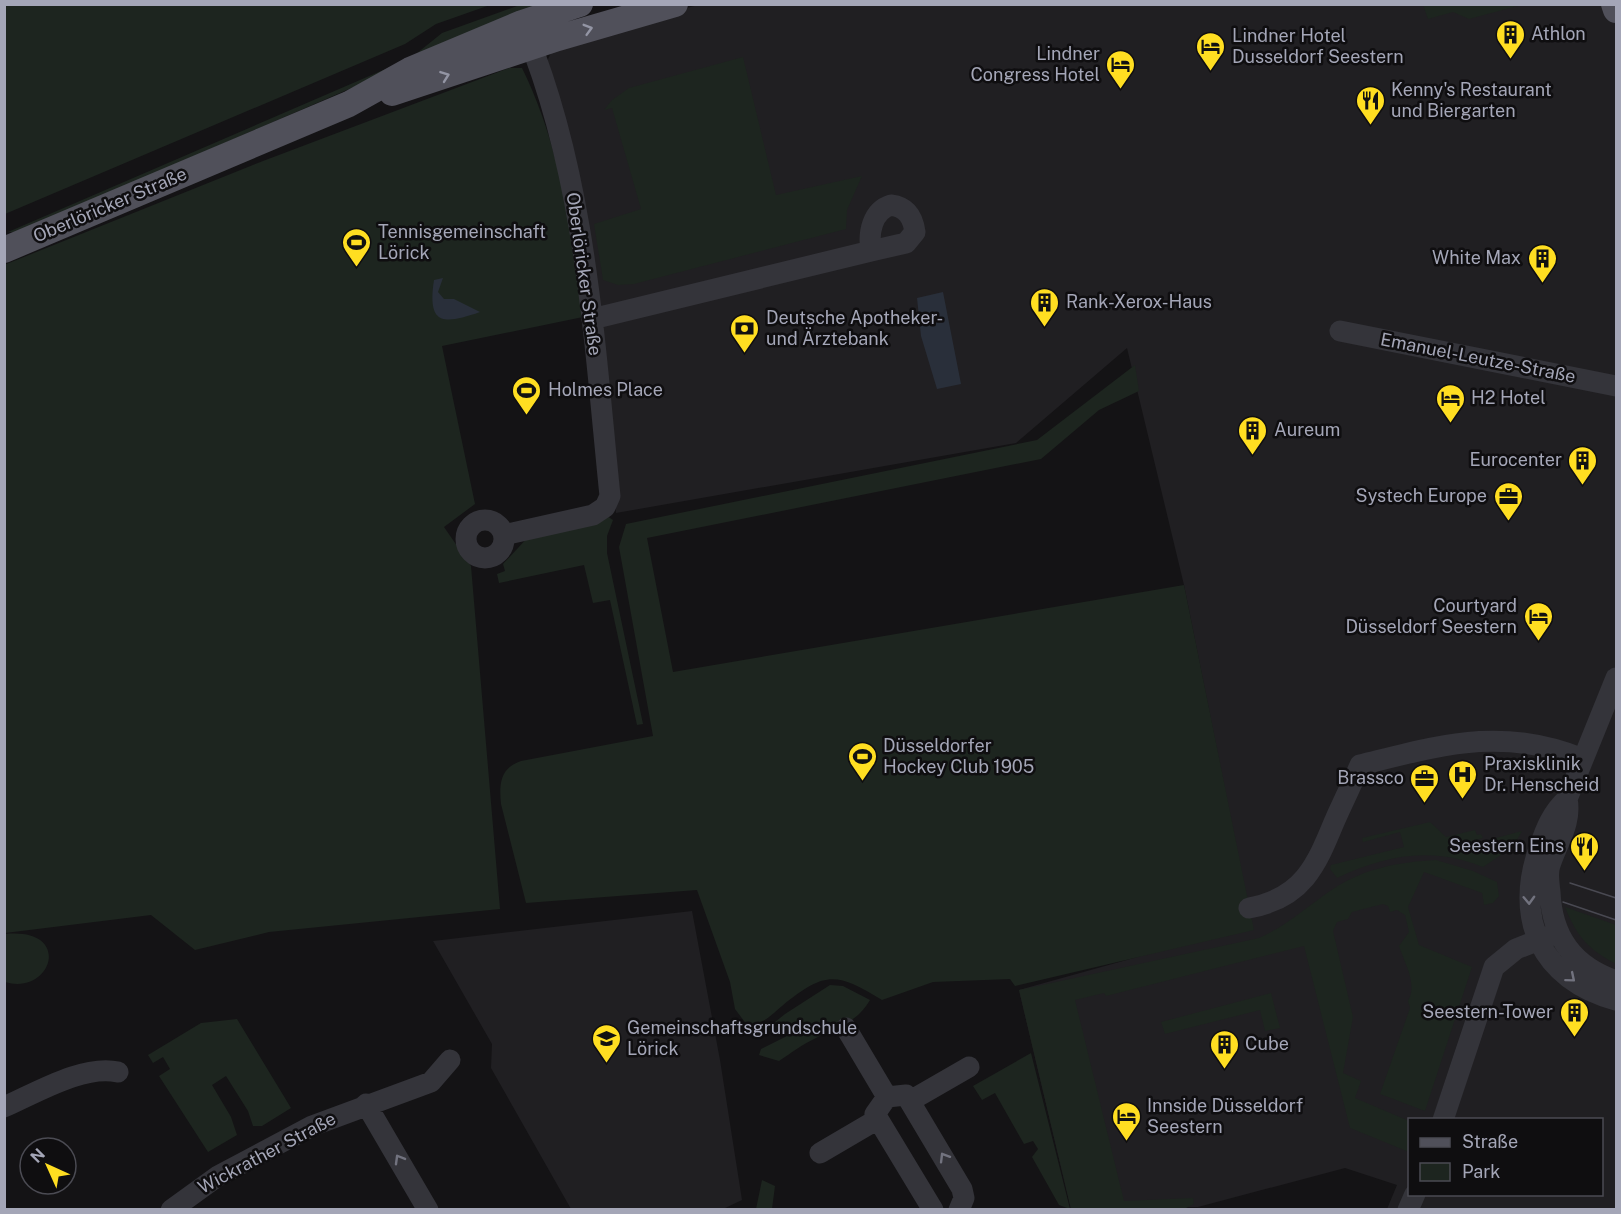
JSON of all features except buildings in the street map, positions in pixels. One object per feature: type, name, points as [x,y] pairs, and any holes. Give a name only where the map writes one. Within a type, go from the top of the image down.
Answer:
[{"type":"main road","points":[[527,35],[580,4]]},
{"type":"main road","points":[[527,35],[675,4]]},
{"type":"main road","points":[[1614,4],[1617,10]]},
{"type":"main road","name":"Oberlöricker Straße","points":[[4,250],[349,104],[410,70],[527,35]]},
{"type":"street","name":"Oberlöricker Straße","points":[[504,535],[593,515],[605,507],[609,500],[592,319],[575,196],[527,35]]},
{"type":"street","points":[[592,319],[871,251]]},
{"type":"street","name":"Emanuel-Leutze-Straße","points":[[1340,331],[1617,386]]},
{"type":"street","points":[[1617,678],[1567,799],[1568,820],[1548,870],[1550,906],[1547,936],[1559,967],[1583,987],[1617,1000]]},
{"type":"street","points":[[1249,908],[1281,897],[1301,883],[1320,858],[1360,765],[1473,740],[1501,740],[1547,746],[1584,759]]},
{"type":"street","points":[[1547,936],[1565,946],[1587,967],[1617,981]]},
{"type":"street","points":[[1443,1118],[1494,968],[1516,949],[1547,936]]},
{"type":"street","points":[[846,1028],[887,1097]]},
{"type":"street","name":"Wickrather Straße","points":[[171,1209],[194,1191],[312,1126],[366,1104],[431,1082],[450,1060]]},
{"type":"street","points":[[910,1101],[969,1067]]},
{"type":"street","points":[[4,1107],[88,1072],[105,1069],[118,1072]]},
{"type":"street","points":[[933,1209],[875,1114],[887,1097],[906,1095],[910,1101],[962,1189],[964,1198],[959,1209]]},
{"type":"street","points":[[366,1104],[428,1209]]},
{"type":"street","points":[[820,1153],[878,1119]]},
{"type":"shaded area","points":[[698,5],[1616,5],[1616,1209],[1387,1209],[1397,1185],[1345,1168],[1198,1207],[1071,1209],[1019,990],[1252,925],[1184,585],[1127,348],[1016,443],[616,513],[595,315],[543,70],[555,44]]},
{"type":"shaded area","points":[[443,278],[438,292],[444,299],[454,299],[480,312],[456,319],[440,318],[433,306],[432,295],[434,280]]},
{"type":"shaded area","points":[[943,292],[961,384],[937,389],[921,336],[917,298]]},
{"type":"shaded area","name":"Gemeinschaftsgrundschule Lörick","points":[[692,911],[720,1060],[742,1200],[723,1209],[571,1209],[491,1068],[492,1044],[433,941]]},
{"type":"green space","points":[[5,4],[490,5],[436,24],[405,44],[5,214]]},
{"type":"green space","points":[[1423,4],[1521,5],[1469,19],[1453,12],[1428,19]]},
{"type":"green space","points":[[520,5],[543,5],[19,232],[8,232],[411,58],[442,33]]},
{"type":"green space","points":[[743,57],[776,195],[862,176],[847,210],[846,229],[634,284],[618,285],[603,280],[594,224],[641,209],[612,108],[604,110],[612,100],[629,88]]},
{"type":"green space","points":[[509,68],[522,68],[546,128],[563,190],[583,317],[442,346],[475,504],[444,527],[471,566],[500,909],[269,932],[195,950],[151,915],[5,933],[4,265],[263,161]]},
{"type":"green space","name":"Düsseldorfer Hockey Club 1905","points":[[1135,365],[1139,391],[1099,410],[1041,459],[647,538],[673,672],[1184,585],[1254,930],[1015,986],[1010,979],[933,982],[882,1000],[841,980],[820,981],[809,986],[766,1019],[747,1025],[735,1009],[730,982],[697,890],[526,903],[501,804],[500,790],[505,772],[521,761],[653,736],[619,547],[626,524],[1037,440]]},
{"type":"green space","points":[[607,516],[613,520],[607,536],[607,553],[643,724],[637,725],[610,600],[593,603],[584,565],[499,583],[497,574],[505,571],[503,564],[530,535]]},
{"type":"green space","points":[[1430,822],[1446,837],[1475,830],[1477,835],[1481,834],[1483,838],[1469,842],[1470,845],[1522,831],[1513,847],[1483,867],[1464,860],[1427,855],[1391,859],[1337,878],[1330,869],[1331,865],[1404,847],[1400,832],[1363,842],[1362,838]]},
{"type":"green space","points":[[1436,860],[1473,871],[1497,882],[1499,896],[1493,903],[1484,905],[1482,893],[1424,872],[1408,907],[1419,945],[1472,967],[1425,1111],[1380,1094],[1410,1008],[1408,1001],[1412,987],[1411,980],[1399,946],[1409,932],[1405,915],[1397,910],[1390,912],[1388,906],[1383,904],[1352,912],[1348,919],[1337,922],[1333,931],[1353,1017],[1343,1073],[1361,1081],[1355,1098],[1408,1121],[1408,1152],[1350,1128],[1304,946],[1106,996],[1104,993],[1075,1000],[1124,1201],[1193,1198],[1194,1204],[1182,1210],[1071,1209],[1019,990],[1259,938],[1289,921],[1345,882],[1370,871],[1409,862]]},
{"type":"green space","points":[[1565,907],[1616,925],[1616,964],[1584,941]]},
{"type":"green space","points":[[5,934],[27,935],[41,941],[48,950],[48,961],[44,971],[35,979],[21,984],[5,982]]},
{"type":"green space","points":[[830,985],[843,986],[870,1000],[853,1019],[806,1043],[779,1061],[759,1055],[761,1049],[787,1036],[782,1028],[760,1034],[785,1014]]},
{"type":"green space","points":[[1271,993],[1280,1028],[1265,1031],[1260,1010],[1165,1034],[1161,1022]]},
{"type":"green space","points":[[237,1019],[291,1108],[262,1126],[253,1126],[248,1111],[226,1076],[212,1085],[231,1117],[237,1135],[208,1152],[159,1076],[170,1069],[163,1057],[153,1063],[148,1055],[201,1023]]},
{"type":"green space","points":[[1031,1053],[1070,1209],[1059,1205],[1032,1157],[1038,1149],[1033,1141],[1024,1144],[995,1093],[982,1100],[973,1086]]},
{"type":"green space","points":[[762,1180],[775,1186],[772,1209],[756,1209]]},
{"type":"tram line","points":[[1570,883],[1616,898]]},
{"type":"tram line","points":[[1563,902],[1616,920]]},
{"type":"place","name":"Athlon","points":[[1510,60]]},
{"type":"place","name":"Lindner Hotel Dusseldorf Seestern","points":[[1211,72]]},
{"type":"place","name":"Lindner Congress Hotel","points":[[1121,90]]},
{"type":"place","name":"Kenny's Restaurant und Biergarten","points":[[1370,126]]},
{"type":"place","name":"Tennisgemeinschaft Lörick","points":[[357,268]]},
{"type":"place","name":"White Max","points":[[1542,284]]},
{"type":"place","name":"Rank-Xerox-Haus","points":[[1045,328]]},
{"type":"place","name":"Deutsche Apotheker- und Ärztebank","points":[[745,354]]},
{"type":"place","name":"Holmes Place","points":[[527,416]]},
{"type":"place","name":"H2 Hotel","points":[[1450,424]]},
{"type":"place","name":"Aureum","points":[[1253,456]]},
{"type":"place","name":"Eurocenter","points":[[1583,486]]},
{"type":"place","name":"Systech Europe","points":[[1508,522]]},
{"type":"place","name":"Courtyard Düsseldorf Seestern","points":[[1538,642]]},
{"type":"place","name":"Düsseldorfer Hockey Club 1905","points":[[862,782]]},
{"type":"place","name":"Praxisklinik Dr. Henscheid","points":[[1463,800]]},
{"type":"place","name":"Brassco","points":[[1425,804]]},
{"type":"place","name":"Seestern Eins","points":[[1585,872]]},
{"type":"place","name":"Seestern-Tower","points":[[1574,1038]]},
{"type":"place","name":"Gemeinschaftsgrundschule Lörick","points":[[606,1064]]},
{"type":"place","name":"Cube","points":[[1224,1070]]},
{"type":"place","name":"Innside Düsseldorf Seestern","points":[[1126,1142]]}]
